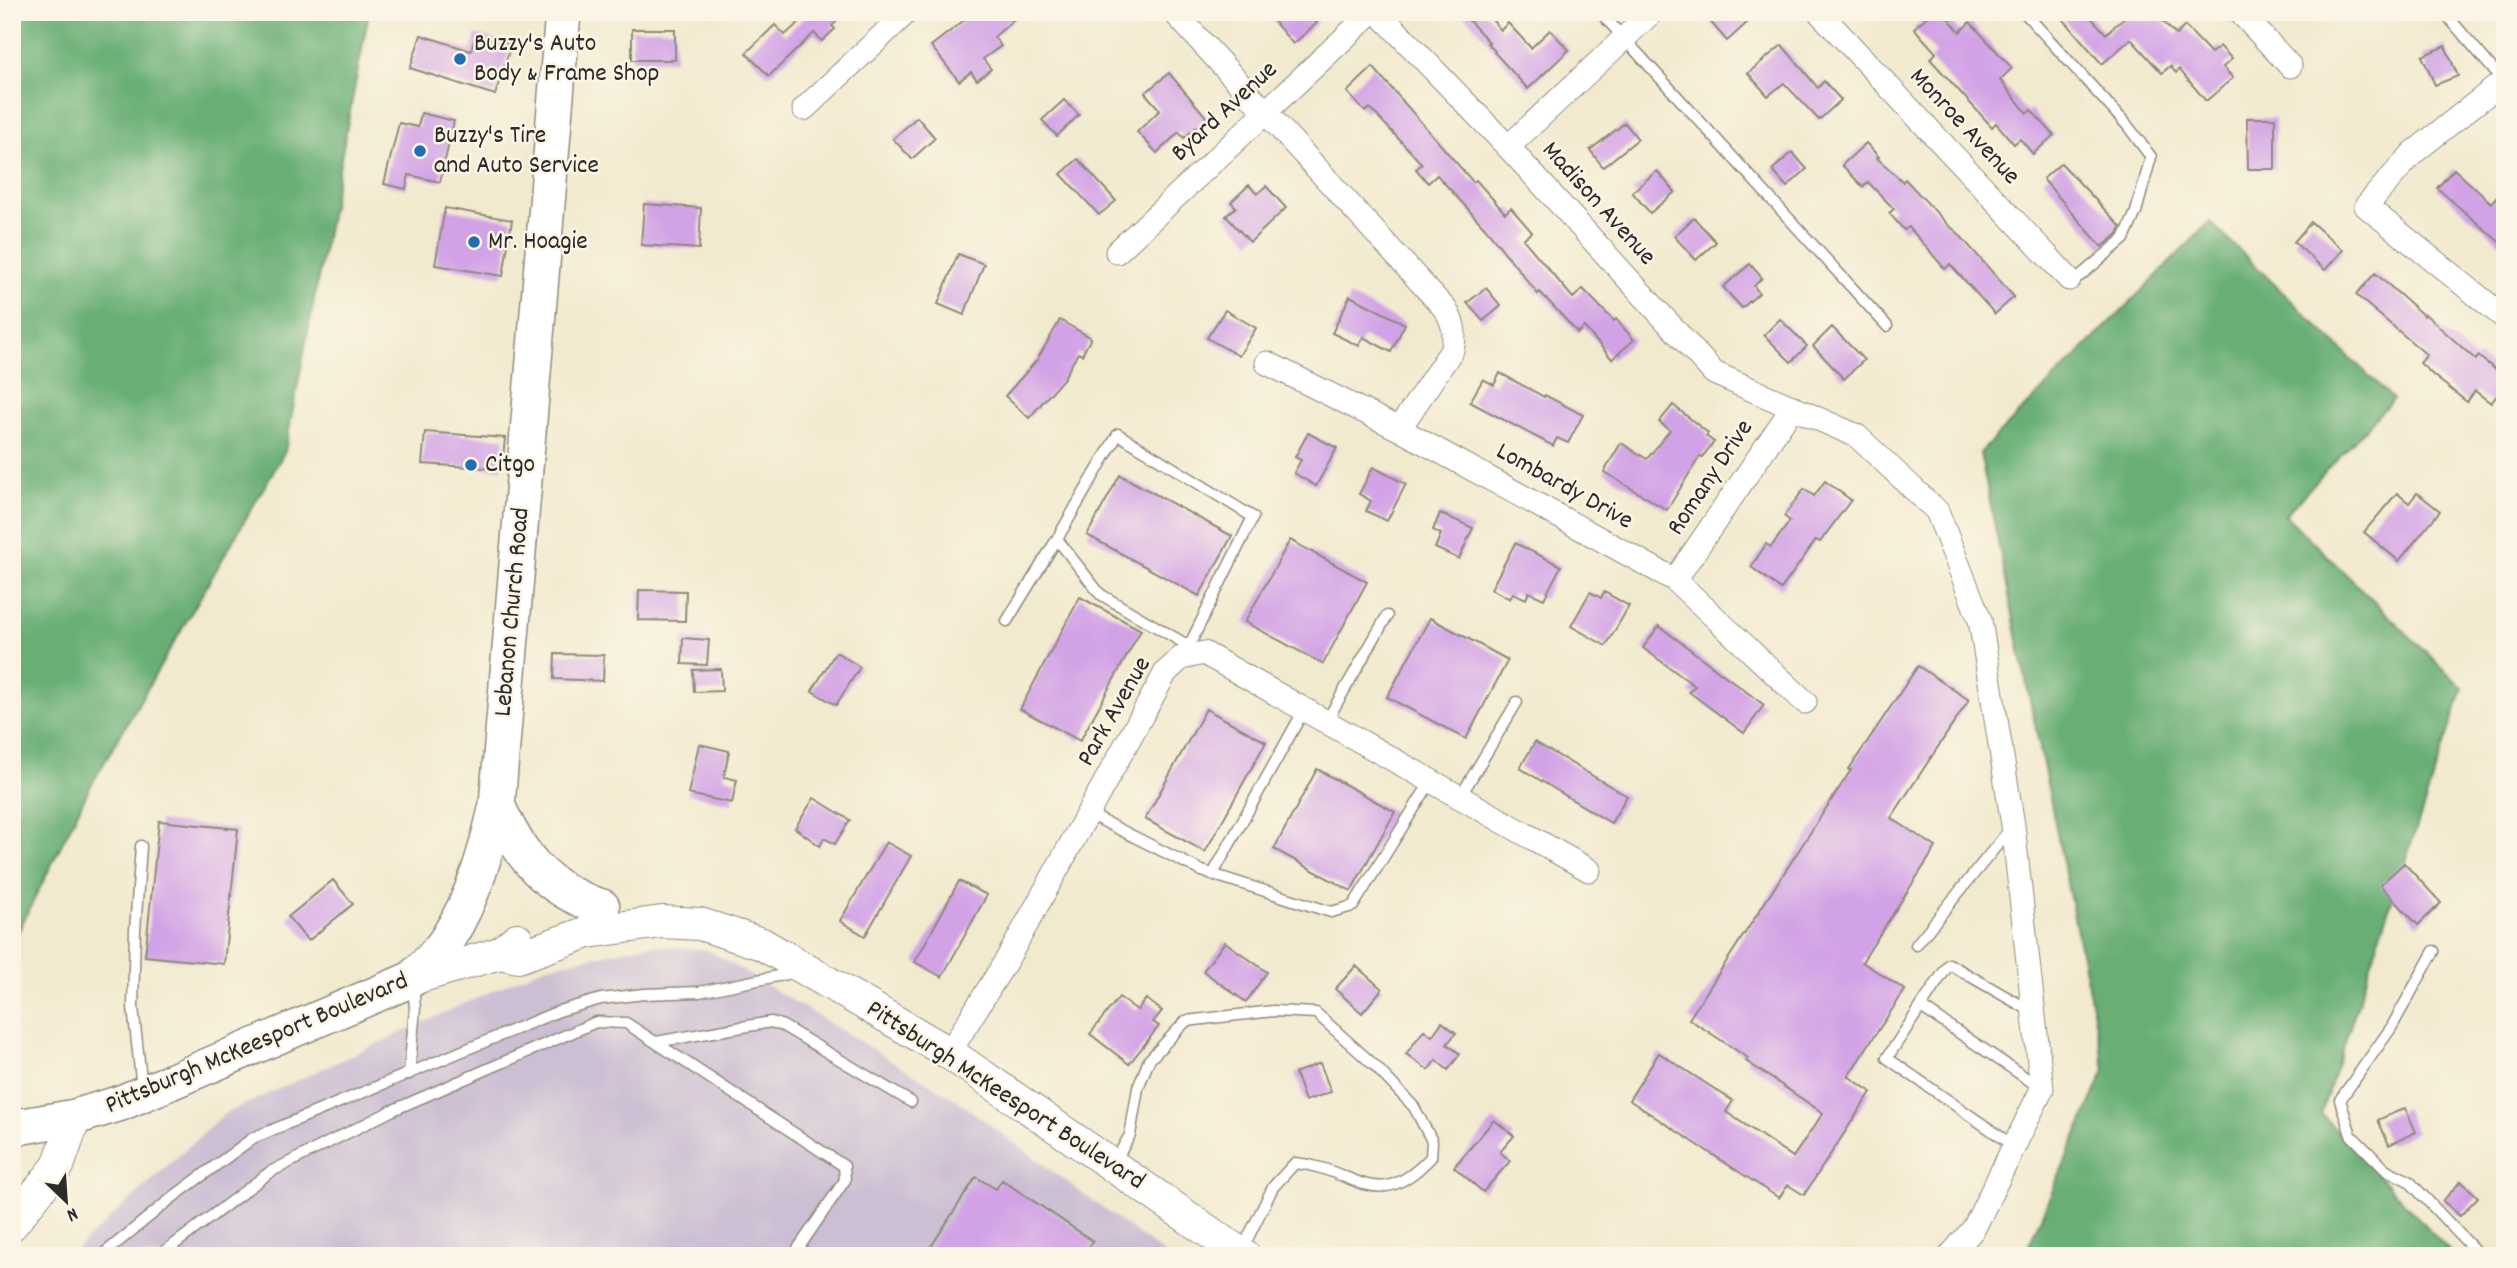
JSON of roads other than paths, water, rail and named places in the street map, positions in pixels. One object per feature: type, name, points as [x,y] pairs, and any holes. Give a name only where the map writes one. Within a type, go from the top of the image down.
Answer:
[{"type":"main road","name":"Lebanon Church Road","points":[[412,979],[447,940],[470,898],[484,861],[497,805],[563,12]]},
{"type":"main road","points":[[497,805],[512,839],[538,872],[577,899],[602,907]]},
{"type":"main road","name":"Pittsburgh McKeesport Boulevard","points":[[12,1128],[75,1118],[143,1094],[412,979],[500,953],[516,939],[602,907],[660,902],[706,908],[742,922],[762,944]]},
{"type":"main road","name":"Pittsburgh McKeesport Boulevard","points":[[500,953],[518,957],[588,932],[662,922],[700,924],[762,944],[949,1053],[1242,1255]]},
{"type":"main road","points":[[12,1224],[58,1166],[75,1118]]},
{"type":"street","points":[[804,109],[907,12]]},
{"type":"street","points":[[1174,12],[1446,310],[1454,323],[1455,338],[1452,350],[1399,429]]},
{"type":"street","name":"Byard Avenue","points":[[1117,252],[1372,12]]},
{"type":"street","name":"Madison Avenue","points":[[1378,12],[1508,146],[1714,373],[1857,436],[1937,511],[1980,620],[2013,825],[2042,1089]]},
{"type":"street","points":[[1508,146],[1625,40],[1652,12]]},
{"type":"street","name":"Monroe Avenue","points":[[1819,12],[2069,279]]},
{"type":"street","points":[[2240,12],[2290,66]]},
{"type":"street","points":[[2504,80],[2413,153],[2366,206],[2505,318]]},
{"type":"street","name":"Lombardy Drive","points":[[1267,363],[1399,429],[1675,580],[1805,702]]},
{"type":"street","name":"Romany Drive","points":[[1675,580],[1793,407]]},
{"type":"street","name":"Park Avenue","points":[[949,1053],[1009,956],[1166,672],[1185,652],[1204,653],[1590,870]]},
{"type":"street","points":[[1950,1256],[1974,1228],[2042,1089]]},
{"type":"lane","points":[[1600,12],[1886,326]]},
{"type":"lane","points":[[2024,12],[2127,125],[2151,157],[2136,212],[2124,239],[2080,276],[2069,279]]},
{"type":"lane","points":[[2444,12],[2504,80]]},
{"type":"lane","points":[[1007,621],[1118,434],[1254,517],[1185,652],[1100,594],[1057,539]]},
{"type":"lane","points":[[1326,722],[1387,616]]},
{"type":"lane","points":[[1460,797],[1517,702]]},
{"type":"lane","points":[[1213,874],[1304,710]]},
{"type":"lane","points":[[1089,814],[1213,874],[1331,912],[1353,906],[1432,781]]},
{"type":"lane","points":[[1916,946],[2013,825]]},
{"type":"lane","points":[[142,846],[135,930],[133,1007],[143,1094]]},
{"type":"lane","points":[[2434,951],[2390,1028],[2340,1100],[2351,1135],[2385,1169],[2409,1181],[2480,1256]]},
{"type":"lane","points":[[2014,1146],[1887,1058],[1949,964],[2034,1013]]},
{"type":"lane","points":[[101,1256],[173,1197],[253,1138],[559,1011],[601,999],[699,992],[807,970]]},
{"type":"lane","points":[[409,1074],[415,1008],[412,979]]},
{"type":"lane","points":[[1921,1007],[2042,1089]]},
{"type":"lane","points":[[1113,1166],[1130,1135],[1138,1088],[1149,1060],[1186,1021],[1273,1011],[1316,1013],[1375,1066],[1414,1107],[1432,1141],[1431,1157],[1414,1175],[1390,1187],[1359,1184],[1327,1170],[1295,1164],[1273,1188],[1242,1255]]},
{"type":"lane","points":[[159,1256],[270,1172],[391,1111],[596,1022],[626,1023],[844,1166],[845,1180],[793,1256]]},
{"type":"lane","points":[[656,1042],[771,1022],[783,1026],[911,1102]]},
{"type":"place","name":"Buzzy's Auto Body & Frame Shop","points":[[460,59]]},
{"type":"place","name":"Buzzy's Tire and Auto Service","points":[[420,151]]},
{"type":"place","name":"Mr. Hoagie","points":[[474,242]]},
{"type":"place","name":"Citgo","points":[[471,465]]}]
